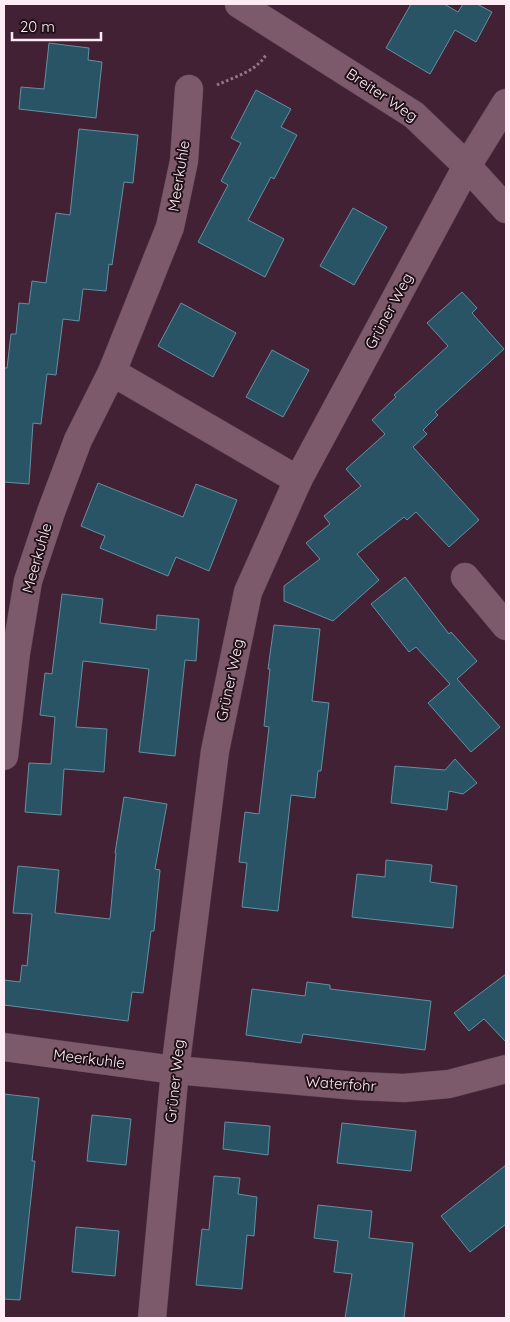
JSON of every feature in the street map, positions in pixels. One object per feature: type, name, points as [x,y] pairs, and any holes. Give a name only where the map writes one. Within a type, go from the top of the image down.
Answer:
[{"type":"street","name":"Breiter Weg","points":[[239,4],[414,115],[467,166],[506,209]]},
{"type":"street","name":"Meerkuhle","points":[[4,756],[16,653],[28,581],[78,440],[112,372],[170,227],[184,161],[189,89]]},
{"type":"street","name":"Grüner Weg","points":[[152,1318],[175,1070],[215,751],[248,592],[298,480],[467,166],[506,103]]},
{"type":"street","points":[[112,372],[298,480]]},
{"type":"street","points":[[466,577],[506,626]]},
{"type":"street","name":"Meerkuhle","points":[[4,1047],[175,1070]]},
{"type":"street","name":"Waterfohr","points":[[175,1070],[357,1086],[404,1088],[449,1084],[506,1069]]},
{"type":"path","points":[[189,89],[215,86],[252,69],[261,63],[268,53]]},
{"type":"building","points":[[411,4],[444,4],[458,12],[463,4],[477,4],[492,12],[476,42],[455,30],[430,74],[386,48]]},
{"type":"building","points":[[49,43],[89,48],[88,60],[102,62],[96,118],[19,109],[21,87],[44,89]]},
{"type":"building","points":[[256,90],[291,109],[281,127],[297,135],[274,179],[271,177],[248,220],[284,239],[265,277],[198,242],[228,185],[221,181],[241,143],[231,138]]},
{"type":"building","points":[[79,129],[138,135],[133,183],[124,182],[112,265],[109,264],[106,291],[83,289],[79,321],[63,319],[56,375],[47,374],[41,424],[33,423],[29,484],[4,482],[4,368],[7,368],[11,334],[16,334],[19,303],[29,304],[32,281],[46,283],[56,213],[70,215]]},
{"type":"building","points":[[353,208],[387,227],[354,285],[320,266]]},
{"type":"building","points":[[462,292],[477,308],[472,313],[504,349],[435,412],[438,415],[423,430],[427,434],[413,447],[479,520],[449,547],[416,512],[407,520],[404,517],[357,554],[379,580],[333,621],[284,601],[284,586],[320,559],[306,543],[330,524],[324,516],[361,486],[346,469],[385,434],[372,420],[396,397],[394,395],[448,346],[427,323]]},
{"type":"building","points":[[181,303],[236,333],[213,377],[158,346]]},
{"type":"building","points":[[272,350],[309,370],[283,417],[246,397]]},
{"type":"building","points":[[98,483],[183,517],[196,484],[237,500],[209,571],[176,557],[168,576],[100,548],[105,536],[81,526]]},
{"type":"building","points":[[405,577],[449,634],[451,632],[477,661],[457,679],[500,727],[471,752],[428,703],[450,684],[416,647],[409,652],[371,604]]},
{"type":"building","points":[[62,594],[103,599],[100,623],[156,630],[157,615],[199,619],[196,661],[185,660],[175,756],[139,752],[149,669],[83,661],[76,727],[107,729],[104,772],[64,769],[61,815],[25,812],[29,763],[51,764],[55,717],[40,715],[45,673],[52,674]]},
{"type":"building","points":[[274,625],[320,629],[312,701],[329,703],[321,771],[318,771],[315,798],[291,795],[278,911],[242,907],[247,863],[239,862],[245,812],[259,814],[269,727],[264,726],[270,669],[268,669]]},
{"type":"building","points":[[455,759],[477,783],[463,794],[449,791],[447,810],[391,803],[395,766],[445,770]]},
{"type":"building","points":[[124,797],[167,804],[155,869],[160,870],[154,931],[151,931],[143,993],[132,992],[128,1021],[4,1005],[4,980],[20,982],[22,965],[27,966],[32,914],[13,913],[18,866],[59,870],[55,913],[110,919],[115,853]]},
{"type":"building","points":[[386,860],[432,865],[430,882],[457,886],[453,928],[352,917],[357,874],[385,877]]},
{"type":"building","points":[[506,974],[506,1042],[484,1019],[469,1031],[454,1013]]},
{"type":"building","points":[[307,982],[330,985],[330,989],[431,1001],[425,1050],[303,1034],[301,1043],[246,1035],[252,989],[305,996]]},
{"type":"building","points":[[4,1094],[39,1098],[32,1161],[35,1161],[20,1300],[4,1299]]},
{"type":"building","points":[[92,1115],[131,1119],[126,1165],[87,1161]]},
{"type":"building","points":[[225,1122],[270,1126],[268,1155],[223,1149]]},
{"type":"building","points":[[342,1123],[416,1131],[411,1171],[337,1163]]},
{"type":"building","points":[[506,1165],[506,1224],[470,1252],[441,1216]]},
{"type":"building","points":[[214,1176],[240,1178],[238,1194],[257,1197],[254,1236],[247,1235],[242,1289],[196,1285],[202,1229],[209,1230]]},
{"type":"building","points":[[318,1205],[372,1211],[369,1238],[413,1243],[404,1318],[345,1318],[352,1274],[334,1272],[338,1241],[314,1238]]},
{"type":"building","points":[[76,1227],[119,1231],[115,1276],[72,1272]]}]
